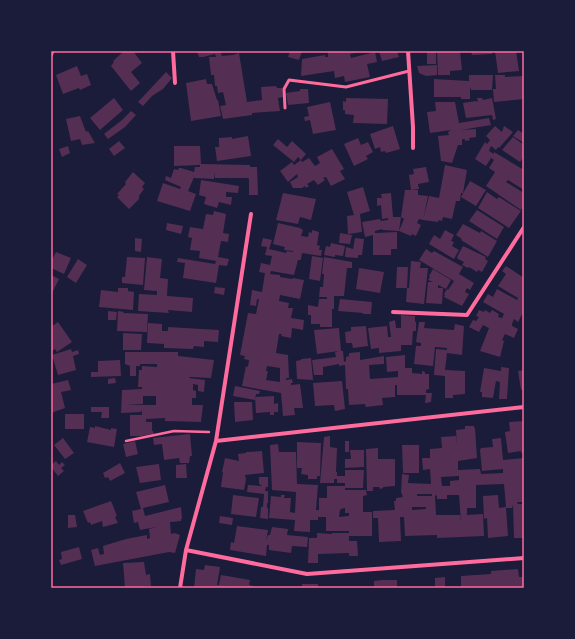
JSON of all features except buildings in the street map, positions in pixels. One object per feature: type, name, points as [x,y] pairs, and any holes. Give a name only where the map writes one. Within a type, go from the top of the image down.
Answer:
[{"type":"street","points":[[173,51],[175,83]]},
{"type":"street","points":[[408,51],[413,148]]},
{"type":"street","points":[[180,588],[186,550],[218,432],[251,214]]},
{"type":"street","points":[[393,312],[467,315],[524,227]]},
{"type":"street","points":[[216,441],[524,407]]},
{"type":"street","points":[[186,550],[307,574],[524,558]]},
{"type":"lane","points":[[51,56],[53,51]]},
{"type":"lane","points":[[285,108],[284,89],[289,80],[346,87],[409,70]]},
{"type":"path","points":[[126,441],[174,431],[218,432]]}]
